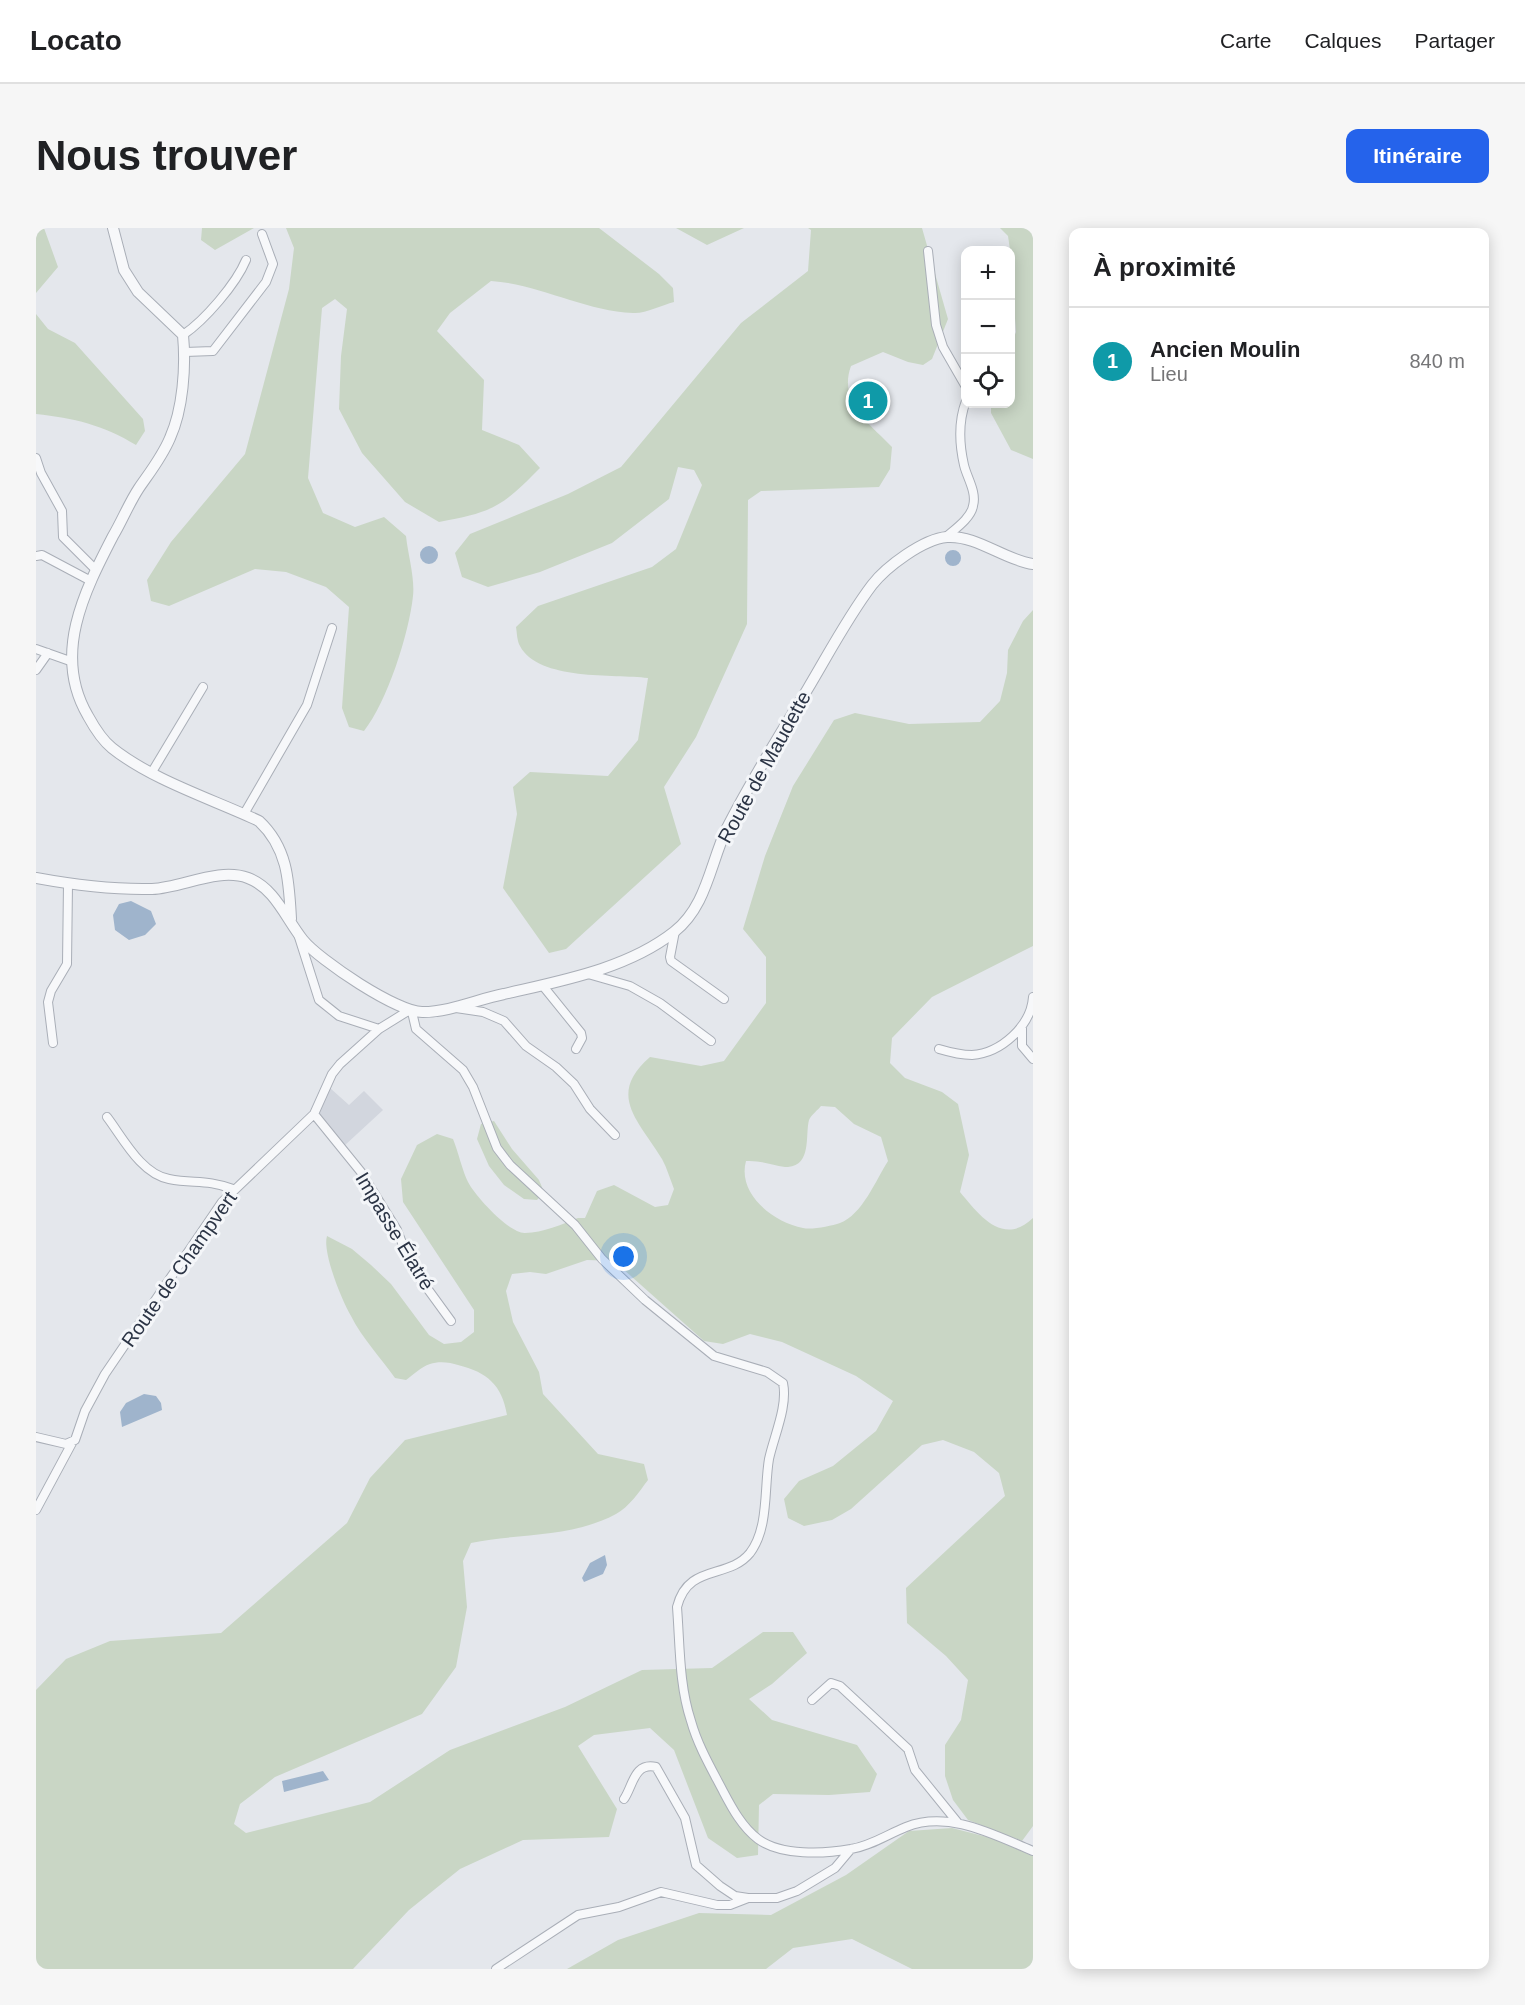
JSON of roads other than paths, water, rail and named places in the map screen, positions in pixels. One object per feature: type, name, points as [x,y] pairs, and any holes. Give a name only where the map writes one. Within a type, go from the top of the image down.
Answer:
[{"type":"street","points":[[113,228],[124,270],[138,292],[183,335],[185,352],[179,404],[171,437],[156,464],[138,489],[78,609],[70,661],[78,695],[96,730],[111,747],[152,772],[259,821],[277,841],[288,876],[291,920]]},
{"type":"street","points":[[185,352],[213,351],[266,282],[273,264],[262,234]]},
{"type":"street","points":[[928,251],[936,325],[943,347],[961,378]]},
{"type":"street","points":[[183,335],[198,325],[231,286],[246,260]]},
{"type":"street","points":[[946,537],[974,506],[974,494],[964,465],[960,430],[965,408]]},
{"type":"street","points":[[36,458],[41,473],[62,512],[63,537],[96,570]]},
{"type":"street","points":[[946,537],[969,541],[1033,564]]},
{"type":"street","name":"Route de Maudette","points":[[410,1011],[452,1008],[587,974],[650,947],[675,932],[688,917],[711,875],[724,836],[744,795],[873,584],[894,563],[919,547],[946,537]]},
{"type":"street","points":[[36,556],[42,555],[91,581]]},
{"type":"street","points":[[244,814],[307,705],[332,628]]},
{"type":"street","points":[[36,649],[70,661]]},
{"type":"street","points":[[36,670],[48,653]]},
{"type":"street","points":[[152,772],[203,687]]},
{"type":"street","points":[[36,878],[68,884],[157,889],[214,877],[241,876],[263,887],[291,920],[298,934],[319,1000],[339,1016],[379,1029]]},
{"type":"street","points":[[53,1043],[48,1002],[67,964],[68,884]]},
{"type":"street","points":[[675,932],[669,957],[724,999]]},
{"type":"street","points":[[298,934],[312,949],[333,964],[392,1004],[410,1011],[416,1029],[463,1070],[498,1148],[510,1165],[575,1226],[602,1259],[645,1300],[714,1356],[767,1372],[783,1383],[784,1399],[770,1455],[765,1501],[756,1541],[750,1553],[739,1562],[702,1575],[690,1583],[680,1597],[677,1608],[683,1683],[690,1718],[699,1744],[730,1804],[758,1839],[775,1847],[800,1852],[851,1849],[922,1822],[958,1823],[1033,1851]]},
{"type":"street","points":[[587,974],[630,986],[660,1004],[711,1041]]},
{"type":"street","points":[[543,986],[579,1030],[582,1038],[576,1049]]},
{"type":"street","points":[[939,1049],[964,1054],[981,1053],[1000,1044],[1022,1028],[1029,1018],[1033,997]]},
{"type":"street","points":[[452,1008],[483,1012],[504,1021],[526,1046],[556,1067],[574,1084],[590,1109],[615,1135]]},
{"type":"street","name":"Route de Champvert","points":[[36,1510],[78,1436],[93,1395],[123,1346],[222,1202],[314,1114],[332,1074],[379,1029],[410,1011]]},
{"type":"street","points":[[1022,1028],[1022,1046],[1033,1059]]},
{"type":"street","name":"Impasse Élatré","points":[[314,1114],[362,1172],[398,1230],[411,1266],[451,1321]]},
{"type":"street","points":[[107,1117],[142,1164],[152,1172],[168,1179],[213,1181],[233,1189]]},
{"type":"street","points":[[36,1437],[55,1443],[72,1443]]},
{"type":"street","points":[[812,1700],[831,1683],[840,1686],[908,1749],[915,1770],[958,1823]]},
{"type":"street","points":[[624,1799],[636,1773],[643,1768],[656,1767],[685,1818],[696,1864],[735,1896],[777,1898],[797,1891],[835,1868],[851,1849]]},
{"type":"street","points":[[496,1969],[578,1915],[619,1907],[661,1892],[717,1905],[730,1905],[748,1898]]},
{"type":"water","points":[[429,546],[435,549],[438,555],[435,561],[429,564],[423,561],[420,555],[423,549]]},
{"type":"water","points":[[950,550],[956,550],[961,558],[959,564],[950,566],[945,561],[945,555]]},
{"type":"water","points":[[131,901],[151,911],[156,924],[145,935],[129,940],[115,930],[113,915],[119,904]]},
{"type":"water","points":[[144,1394],[156,1396],[161,1403],[162,1410],[122,1427],[120,1412],[126,1403]]},
{"type":"water","points":[[605,1555],[607,1565],[603,1574],[584,1582],[582,1578],[590,1563]]},
{"type":"water","points":[[323,1771],[329,1780],[284,1792],[282,1781]]},
{"type":"place","name":"Ancien Moulin","points":[[868,401]]}]
